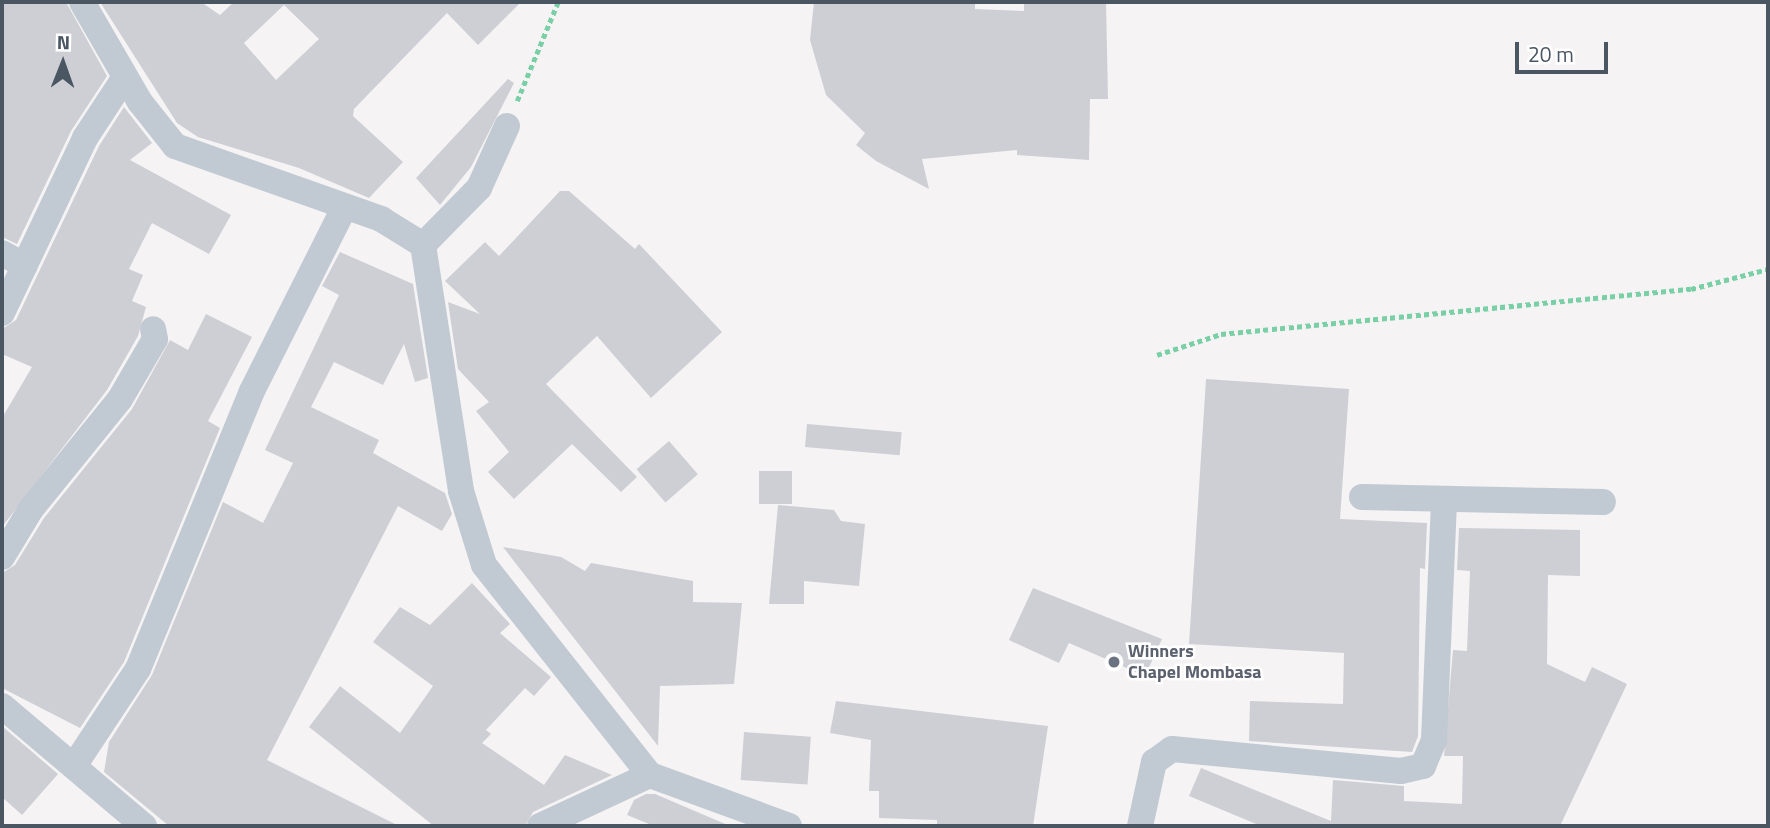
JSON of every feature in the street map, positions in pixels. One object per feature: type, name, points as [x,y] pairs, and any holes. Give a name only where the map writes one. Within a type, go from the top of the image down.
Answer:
[{"type":"street","points":[[82,2],[125,77],[162,133],[193,157],[381,219],[423,245],[473,545],[506,597],[650,775],[789,826]]},
{"type":"street","points":[[2,313],[85,138],[125,77]]},
{"type":"street","points":[[423,245],[479,188],[507,126]]},
{"type":"street","points":[[74,766],[138,669],[171,599],[193,521],[344,208]]},
{"type":"street","points":[[2,253],[25,266]]},
{"type":"street","points":[[2,557],[31,509],[120,399],[155,339],[153,330]]},
{"type":"street","points":[[1362,497],[1603,502]]},
{"type":"street","points":[[1140,826],[1154,762],[1172,749],[1401,771],[1423,766],[1434,740],[1444,500]]},
{"type":"street","points":[[2,706],[144,826]]},
{"type":"street","points":[[540,826],[650,775]]},
{"type":"path","points":[[507,126],[558,2]]},
{"type":"path","points":[[1157,355],[1221,334],[1678,290],[1768,269]]},
{"type":"building","points":[[2,2],[66,2],[107,76],[71,131],[17,244],[2,237]]},
{"type":"building","points":[[100,2],[201,2],[220,15],[234,2],[521,2],[478,45],[447,13],[354,109],[353,116],[403,162],[369,198],[299,168],[198,137],[177,123]],"holes":[[[284,5],[319,39],[276,80],[244,43]]]},
{"type":"building","points":[[814,2],[975,2],[975,9],[1024,11],[1024,2],[1106,2],[1108,99],[1090,99],[1089,160],[1017,155],[1017,150],[922,159],[929,189],[876,161],[856,145],[865,133],[826,95],[810,40]]},
{"type":"building","points":[[508,79],[514,83],[471,167],[440,205],[416,178]]},
{"type":"building","points":[[124,107],[152,143],[130,160],[231,215],[209,254],[152,223],[129,269],[143,275],[132,301],[146,307],[138,336],[107,390],[2,527],[2,418],[32,367],[2,354],[2,329],[16,320],[99,146]]},
{"type":"building","points":[[560,191],[569,191],[635,249],[639,244],[722,332],[651,398],[597,336],[546,384],[637,477],[621,492],[572,444],[514,499],[488,472],[509,452],[476,411],[489,402],[458,369],[448,302],[480,314],[445,281],[485,242],[499,256]]},
{"type":"building","points":[[340,252],[413,284],[428,378],[415,382],[404,344],[383,385],[334,362],[311,407],[379,440],[373,453],[445,493],[452,514],[442,531],[398,506],[267,760],[399,826],[169,826],[104,772],[109,742],[152,675],[223,502],[263,523],[293,463],[265,450],[339,295],[322,286]]},
{"type":"building","points":[[206,314],[252,337],[208,421],[220,428],[124,662],[80,728],[2,688],[2,573],[15,565],[44,518],[132,409],[170,340],[188,350]]},
{"type":"building","points":[[1206,379],[1349,389],[1340,519],[1427,523],[1425,569],[1420,568],[1418,736],[1412,752],[1249,741],[1250,701],[1343,704],[1344,653],[1189,644]]},
{"type":"building","points":[[807,424],[902,432],[900,455],[805,447]]},
{"type":"building","points":[[669,441],[698,474],[665,502],[637,469]]},
{"type":"building","points":[[759,471],[792,471],[792,504],[759,504]]},
{"type":"building","points":[[778,505],[834,510],[841,521],[865,524],[859,586],[804,581],[804,604],[769,604]]},
{"type":"building","points":[[1459,528],[1580,530],[1580,576],[1548,575],[1547,664],[1585,682],[1592,667],[1627,684],[1560,826],[1261,826],[1189,796],[1201,768],[1331,821],[1333,780],[1404,786],[1404,801],[1462,804],[1463,756],[1444,756],[1453,650],[1467,651],[1470,571],[1457,570]]},
{"type":"building","points":[[503,547],[561,557],[585,571],[591,563],[693,581],[693,602],[742,603],[734,684],[660,686],[658,746]]},
{"type":"building","points":[[472,583],[510,624],[500,633],[551,677],[534,696],[525,688],[486,730],[491,734],[482,743],[544,785],[565,755],[612,775],[533,812],[525,826],[434,826],[309,727],[340,686],[400,733],[433,686],[373,642],[400,607],[430,625]]},
{"type":"building","points":[[1033,588],[1162,639],[1145,676],[1069,643],[1059,663],[1009,640]]},
{"type":"building","points":[[836,701],[1048,726],[1033,826],[937,826],[937,820],[879,818],[879,791],[869,791],[871,740],[830,733]]},
{"type":"building","points":[[2,726],[58,774],[22,815],[2,797]]},
{"type":"building","points":[[744,732],[811,737],[807,785],[741,780]]},
{"type":"building","points":[[646,794],[655,794],[730,826],[654,826],[627,815],[634,800]]},
{"type":"place","name":"Winners Chapel Mombasa","points":[[1114,662]]}]
